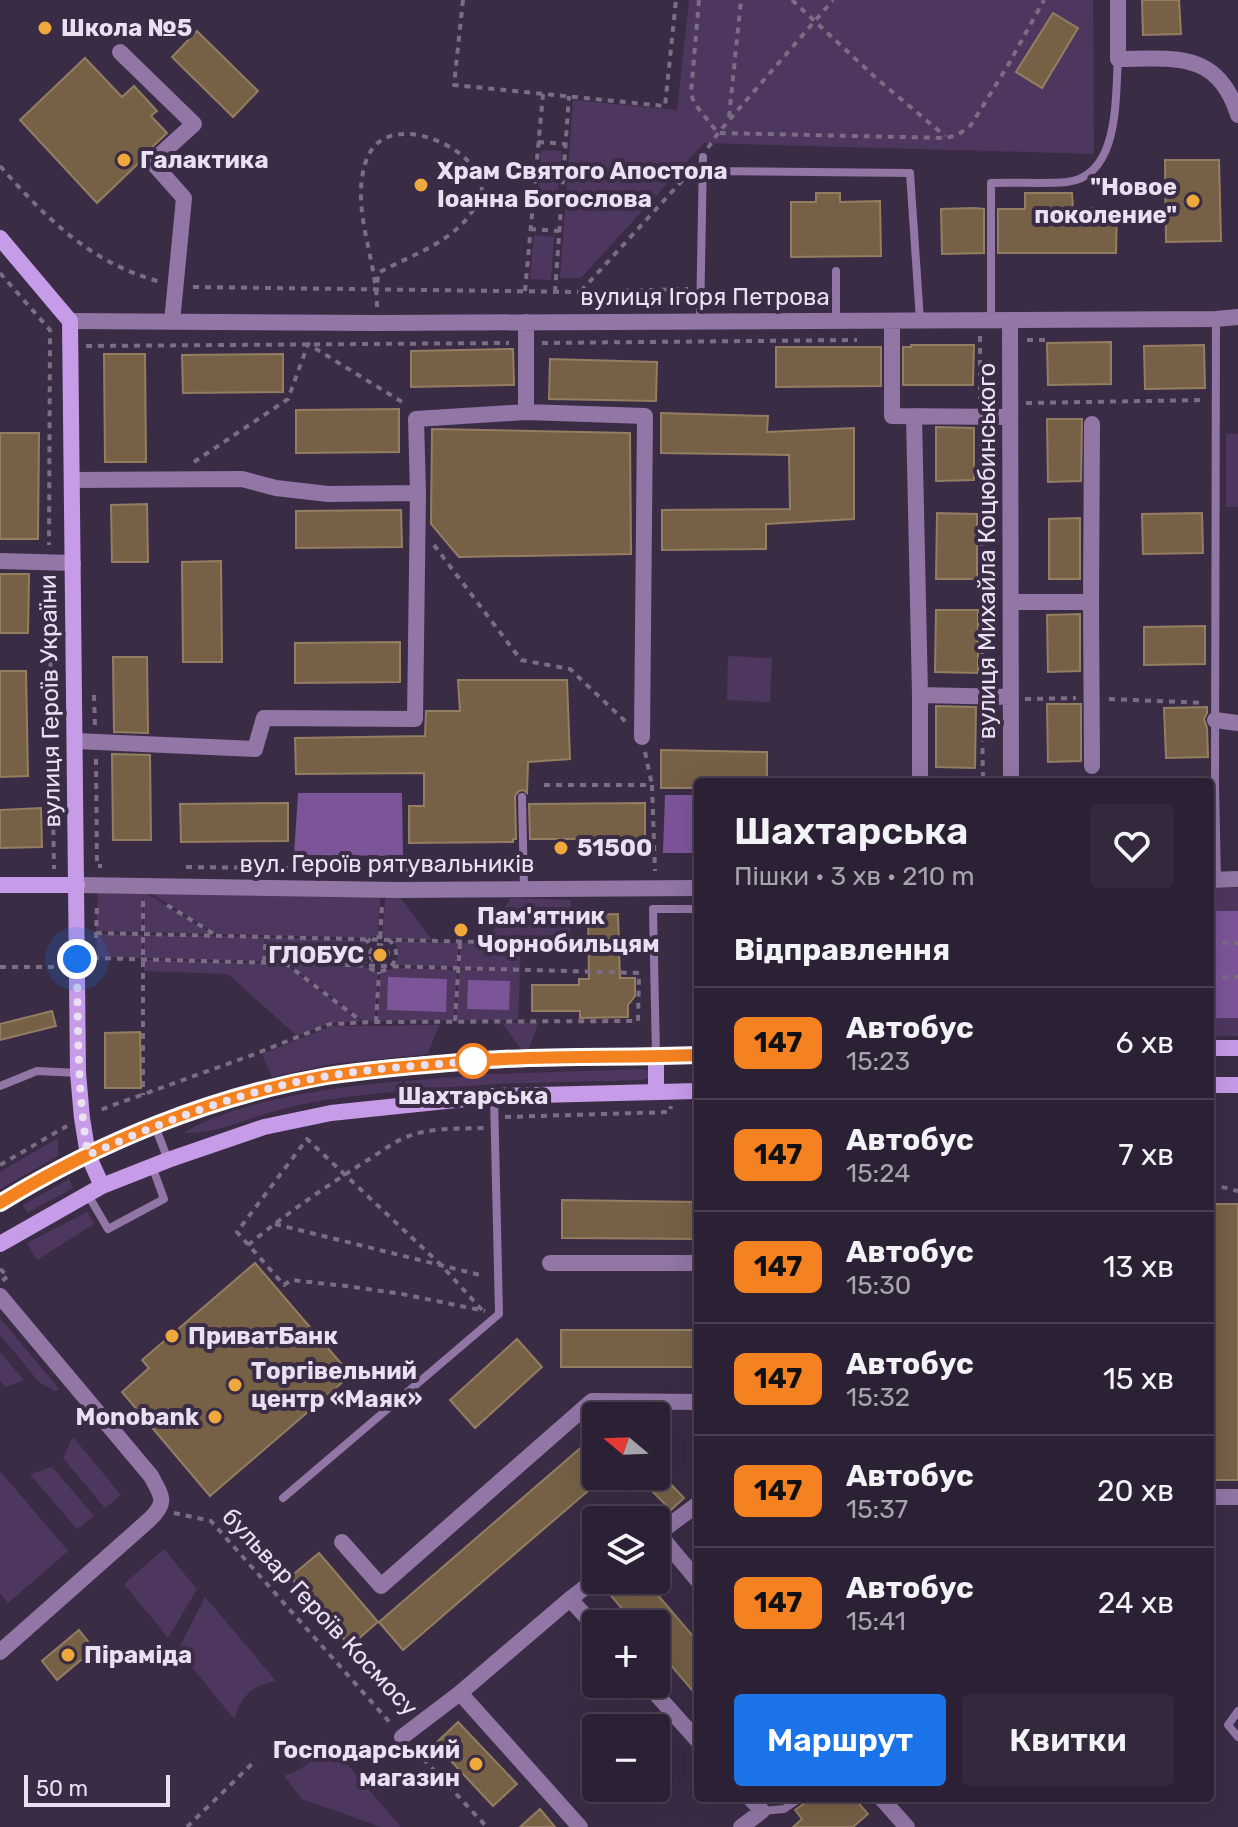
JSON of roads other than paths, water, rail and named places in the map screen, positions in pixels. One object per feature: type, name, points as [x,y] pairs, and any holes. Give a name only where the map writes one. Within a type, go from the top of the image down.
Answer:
[{"type":"street","points":[[1118,0],[1118,59],[1178,59],[1204,67],[1226,86],[1238,115]]},
{"type":"street","points":[[120,52],[194,124],[152,162],[184,198],[172,322]]},
{"type":"street","points":[[0,238],[70,321]]},
{"type":"street","name":"вулиця Ігоря Петрова","points":[[70,321],[920,321],[985,325],[1010,320],[1238,317]]},
{"type":"street","name":"вулиця Михайла Коцюбинського","points":[[1010,320],[1011,602],[1017,698],[1011,778]]},
{"type":"street","name":"вулиця Героїв України","points":[[70,321],[78,1073],[82,1118],[95,1190]]},
{"type":"street","points":[[892,321],[892,416],[1010,417]]},
{"type":"street","points":[[526,322],[526,412]]},
{"type":"street","points":[[75,741],[255,749],[264,718],[415,719],[416,419],[526,412],[645,416],[642,737]]},
{"type":"street","points":[[914,416],[920,778]]},
{"type":"street","points":[[1092,424],[1092,766]]},
{"type":"street","points":[[72,480],[242,479],[276,488],[328,494],[418,493]]},
{"type":"street","points":[[0,561],[73,563]]},
{"type":"street","points":[[1011,602],[1091,602]]},
{"type":"street","points":[[920,695],[1017,698]]},
{"type":"street","points":[[1215,712],[1238,723]]},
{"type":"street","points":[[1214,880],[1238,879]]},
{"type":"street","points":[[0,885],[77,885]]},
{"type":"street","name":"вул. Героїв рятувальників","points":[[77,885],[383,890],[694,888]]},
{"type":"street","points":[[1214,1048],[1238,1048]]},
{"type":"street","points":[[0,1203],[88,1155],[155,1126],[264,1090],[327,1076],[487,1060],[694,1055]]},
{"type":"street","points":[[656,1056],[656,1091]]},
{"type":"street","points":[[1214,1085],[1238,1085]]},
{"type":"street","points":[[0,1244],[95,1190],[160,1163],[264,1127],[331,1113],[494,1096],[694,1091]]},
{"type":"street","points":[[550,1263],[694,1263]]},
{"type":"street","points":[[0,1296],[151,1476],[162,1496],[160,1510],[0,1652]]},
{"type":"street","points":[[342,1542],[381,1586],[592,1401],[694,1402]]},
{"type":"street","points":[[1214,1497],[1238,1497]]},
{"type":"street","points":[[670,1524],[694,1507]]},
{"type":"street","points":[[670,1549],[694,1576]]},
{"type":"street","points":[[402,1737],[460,1693],[582,1590]]},
{"type":"street","points":[[570,1599],[582,1612]]},
{"type":"street","points":[[460,1693],[580,1827]]},
{"type":"street","points":[[660,1698],[694,1737]]},
{"type":"street","points":[[741,1827],[762,1811],[754,1802]]},
{"type":"street","points":[[885,1802],[907,1827]]},
{"type":"lane","points":[[985,325],[991,183],[1070,182],[1094,168],[1110,143],[1118,59]]},
{"type":"lane","points":[[700,321],[703,157]]},
{"type":"lane","points":[[703,171],[910,173],[920,321]]},
{"type":"lane","points":[[836,271],[836,321]]},
{"type":"lane","points":[[1214,880],[1216,319]]},
{"type":"lane","points":[[522,797],[524,890]]},
{"type":"lane","points":[[656,1056],[653,909],[694,909]]},
{"type":"lane","points":[[0,1086],[37,1071],[78,1073]]},
{"type":"lane","points":[[283,1498],[499,1314],[494,1096]]},
{"type":"lane","points":[[95,1190],[108,1229],[164,1199],[155,1126]]},
{"type":"lane","points":[[1238,1711],[1228,1725],[1238,1737]]},
{"type":"lane","points":[[762,1811],[784,1809],[794,1802]]},
{"type":"place","name":"Школа №5","points":[[45,28]]},
{"type":"place","name":"Галактика","points":[[124,160]]},
{"type":"place","name":"Храм Святого Апостола Іоанна Богослова","points":[[421,185]]},
{"type":"place","name":"\"Новое поколение\"","points":[[1193,201]]},
{"type":"place","name":"51500","points":[[561,848]]},
{"type":"place","name":"Пам'ятник Чорнобильцям","points":[[461,930]]},
{"type":"place","name":"ГЛОБУС","points":[[380,955]]},
{"type":"place","name":"Шахтарська","points":[[473,1061]]},
{"type":"place","name":"ПриватБанк","points":[[172,1336]]},
{"type":"place","name":"Торгівельний центр «Маяк»","points":[[235,1385]]},
{"type":"place","name":"Monobank","points":[[215,1417]]},
{"type":"place","name":"Піраміда","points":[[68,1655]]},
{"type":"place","name":"Господарський магазин","points":[[476,1764]]}]
